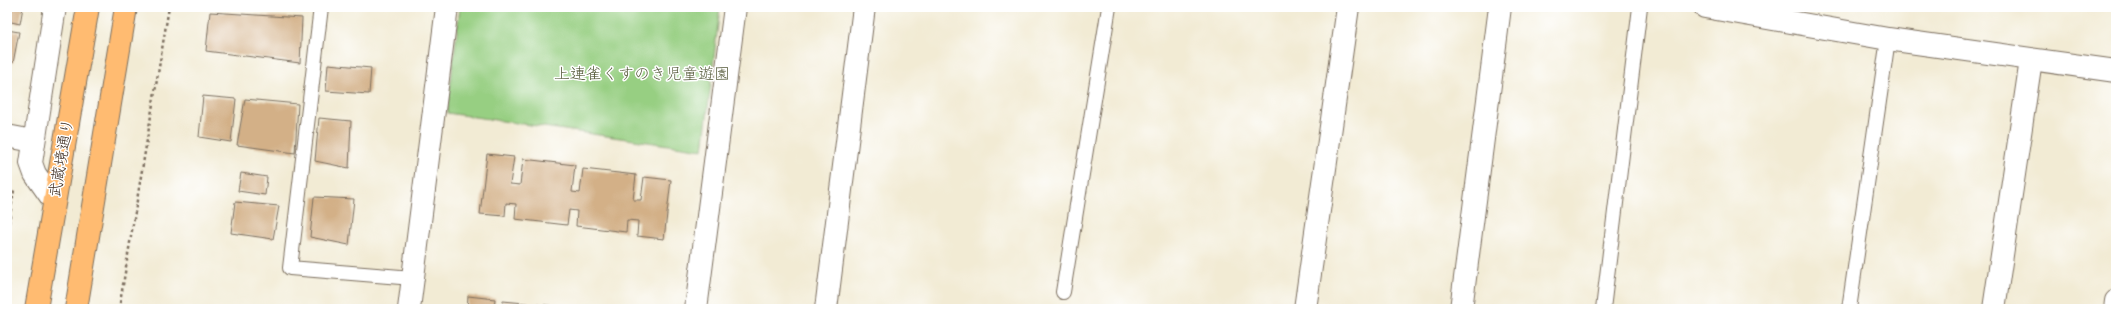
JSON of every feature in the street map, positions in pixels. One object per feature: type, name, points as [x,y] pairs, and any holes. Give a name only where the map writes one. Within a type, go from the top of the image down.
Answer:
[{"type":"main road","name":"武蔵境通り","points":[[36,309],[88,7]]},
{"type":"main road","points":[[76,309],[126,7]]},
{"type":"street","points":[[54,7],[31,163],[35,174],[54,201]]},
{"type":"street","points":[[409,309],[447,7]]},
{"type":"street","points":[[696,309],[735,7]]},
{"type":"street","points":[[826,309],[864,7]]},
{"type":"street","points":[[1305,309],[1348,7]]},
{"type":"street","points":[[1461,309],[1500,7]]},
{"type":"street","points":[[1705,7],[1888,39],[2116,71]]},
{"type":"street","points":[[1994,309],[2031,60]]},
{"type":"street","points":[[7,136],[34,141]]},
{"type":"street","points":[[2115,309],[2116,301]]},
{"type":"lane","points":[[321,7],[290,268],[413,278]]},
{"type":"lane","points":[[1063,292],[1109,7]]},
{"type":"lane","points":[[1603,309],[1640,7]]},
{"type":"lane","points":[[1849,309],[1888,39]]},
{"type":"path","points":[[119,309],[170,7]]},
{"type":"path","points":[[7,235],[15,184]]},
{"type":"green space","name":"上連雀くすのき児童遊園","points":[[460,7],[720,7],[703,150],[447,113]]},
{"type":"building","points":[[7,7],[23,7],[20,24],[7,21]]},
{"type":"building","points":[[210,12],[302,18],[300,63],[206,51]]},
{"type":"building","points":[[7,30],[19,32],[13,63],[7,61]]},
{"type":"building","points":[[328,64],[371,68],[369,94],[326,91]]},
{"type":"building","points":[[203,96],[236,99],[231,142],[199,137]]},
{"type":"building","points":[[245,99],[298,104],[295,153],[237,145]]},
{"type":"building","points":[[319,118],[351,121],[349,168],[315,161]]},
{"type":"building","points":[[487,154],[514,157],[510,184],[520,185],[523,159],[575,165],[572,192],[580,193],[583,169],[636,175],[633,200],[641,200],[644,177],[671,180],[664,239],[637,236],[638,221],[627,220],[626,232],[576,226],[577,211],[569,210],[567,225],[515,219],[516,204],[506,203],[505,216],[480,214]]},
{"type":"building","points":[[241,173],[267,177],[265,195],[238,191]]},
{"type":"building","points":[[314,197],[354,199],[349,245],[310,237]]},
{"type":"building","points":[[235,202],[279,206],[273,239],[231,233]]},
{"type":"building","points":[[468,296],[495,299],[494,309],[467,309]]},
{"type":"building","points":[[503,301],[556,306],[556,309],[502,309]]}]
